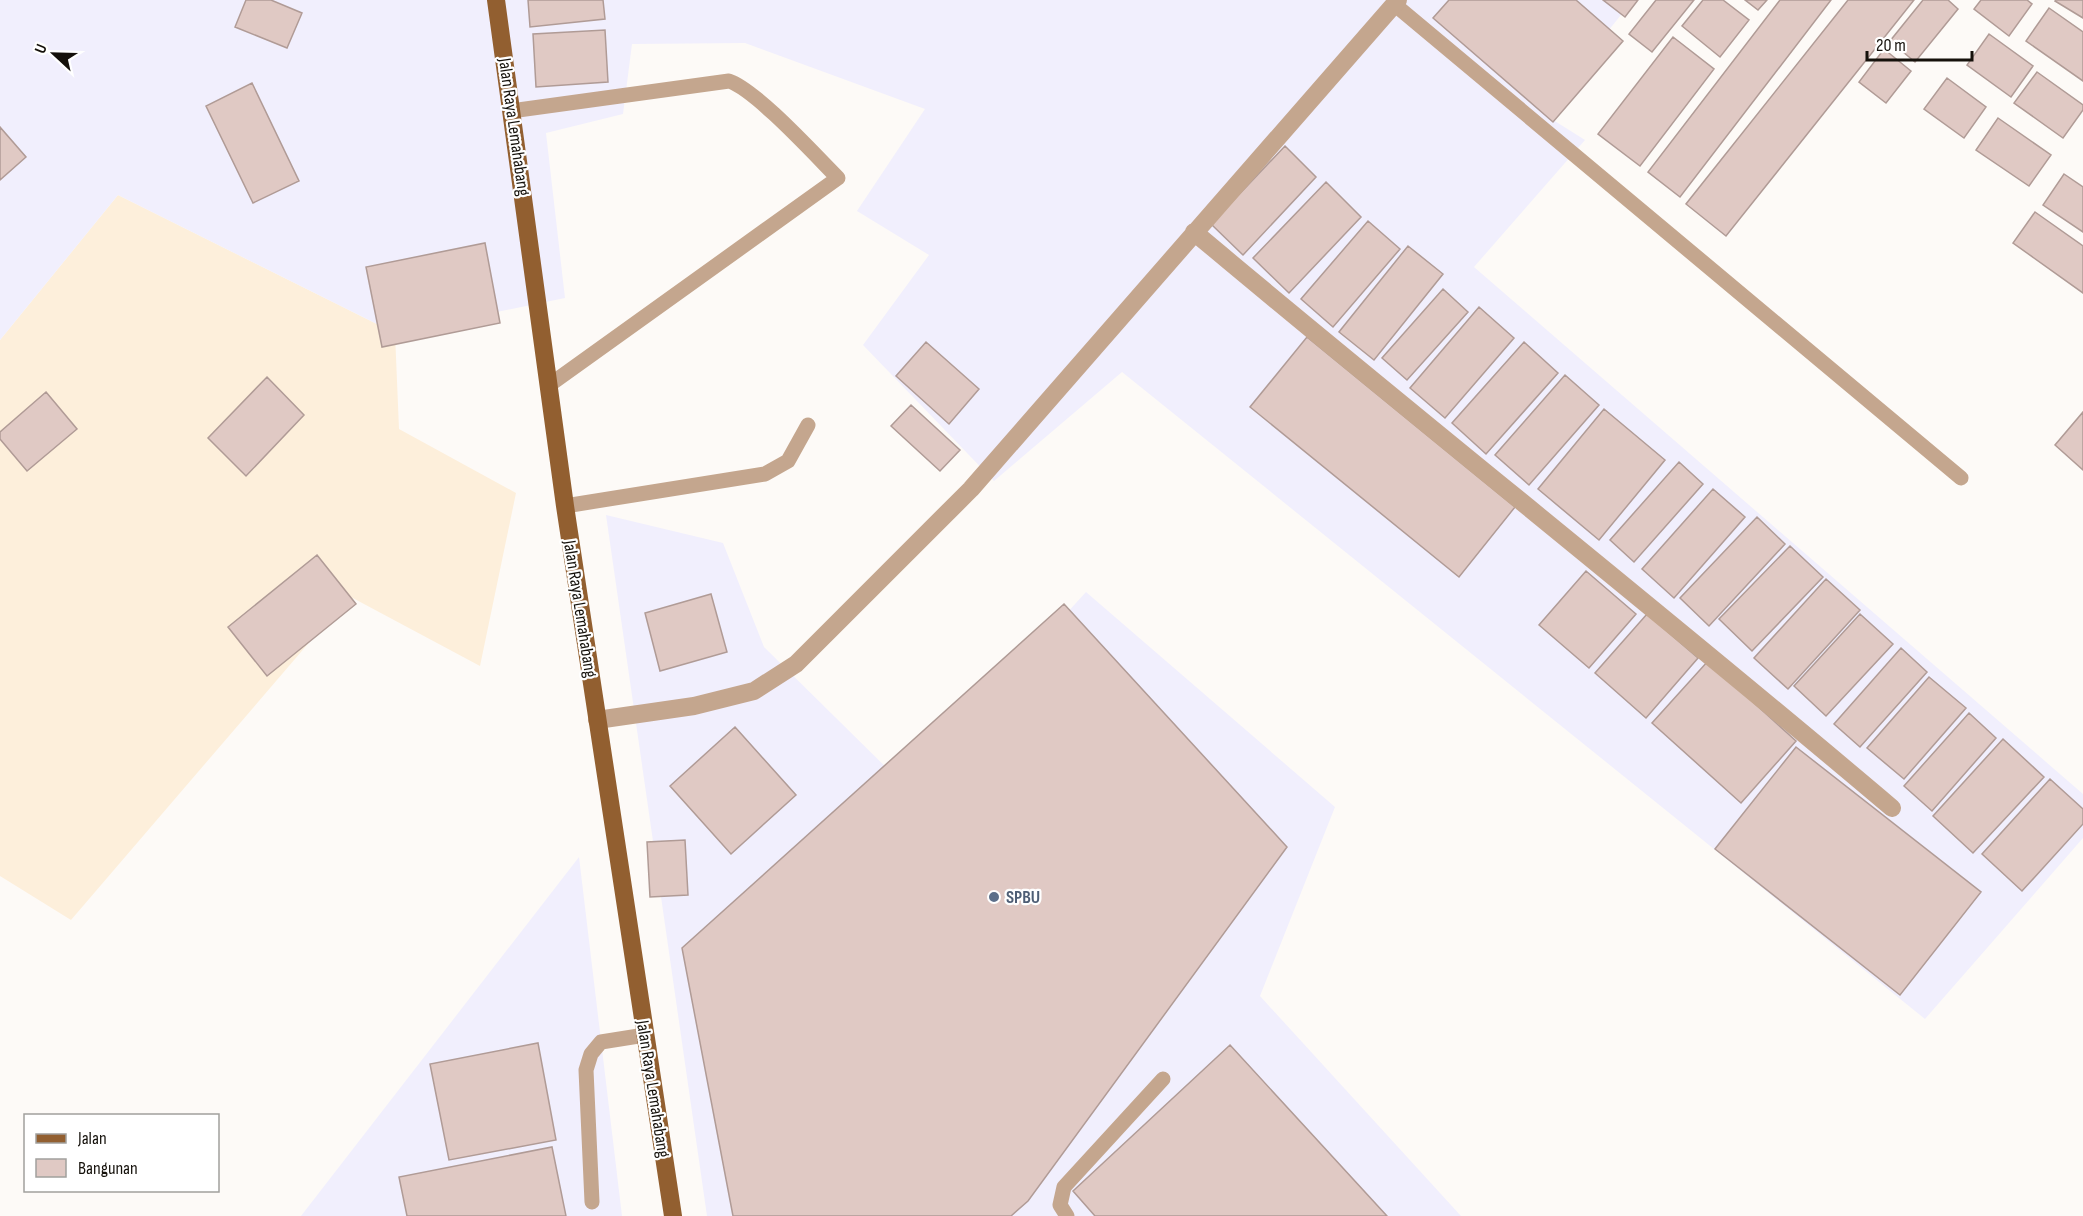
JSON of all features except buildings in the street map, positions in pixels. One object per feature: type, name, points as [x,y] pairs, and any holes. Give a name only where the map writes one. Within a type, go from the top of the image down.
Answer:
[{"type":"main road","name":"Jalan Raya Lemahabang","points":[[496,0],[565,506],[673,1216]]},
{"type":"street","points":[[597,720],[694,706],[754,691],[796,664],[971,489],[1396,2]]},
{"type":"street","points":[[1194,232],[1514,497],[1725,667],[1892,808]]},
{"type":"lane","points":[[1396,2],[1961,478]]},
{"type":"lane","points":[[512,111],[729,81],[738,84],[770,112],[838,178],[548,386]]},
{"type":"lane","points":[[565,506],[765,474],[788,461],[808,424]]},
{"type":"lane","points":[[592,1202],[586,1070],[591,1054],[601,1042],[645,1035]]},
{"type":"lane","points":[[1067,1216],[1060,1205],[1064,1187],[1163,1079]]},
{"type":"shaded area","points":[[0,0],[1633,0],[1542,113],[1585,140],[1474,267],[2083,794],[2083,838],[1925,1019],[1122,372],[994,481],[863,345],[929,255],[857,211],[925,109],[745,43],[632,44],[623,114],[546,133],[565,298],[395,333],[118,195],[0,340]]},
{"type":"shaded area","points":[[118,195],[395,333],[399,429],[516,493],[480,666],[349,596],[71,920],[0,876],[0,340]]},
{"type":"shaded area","points":[[606,515],[723,543],[764,647],[907,788],[1086,592],[1335,807],[1260,996],[1461,1216],[707,1216]]},
{"type":"shaded area","points":[[579,857],[622,1216],[301,1216]]},
{"type":"place","name":"SPBU","points":[[994,897]]}]
